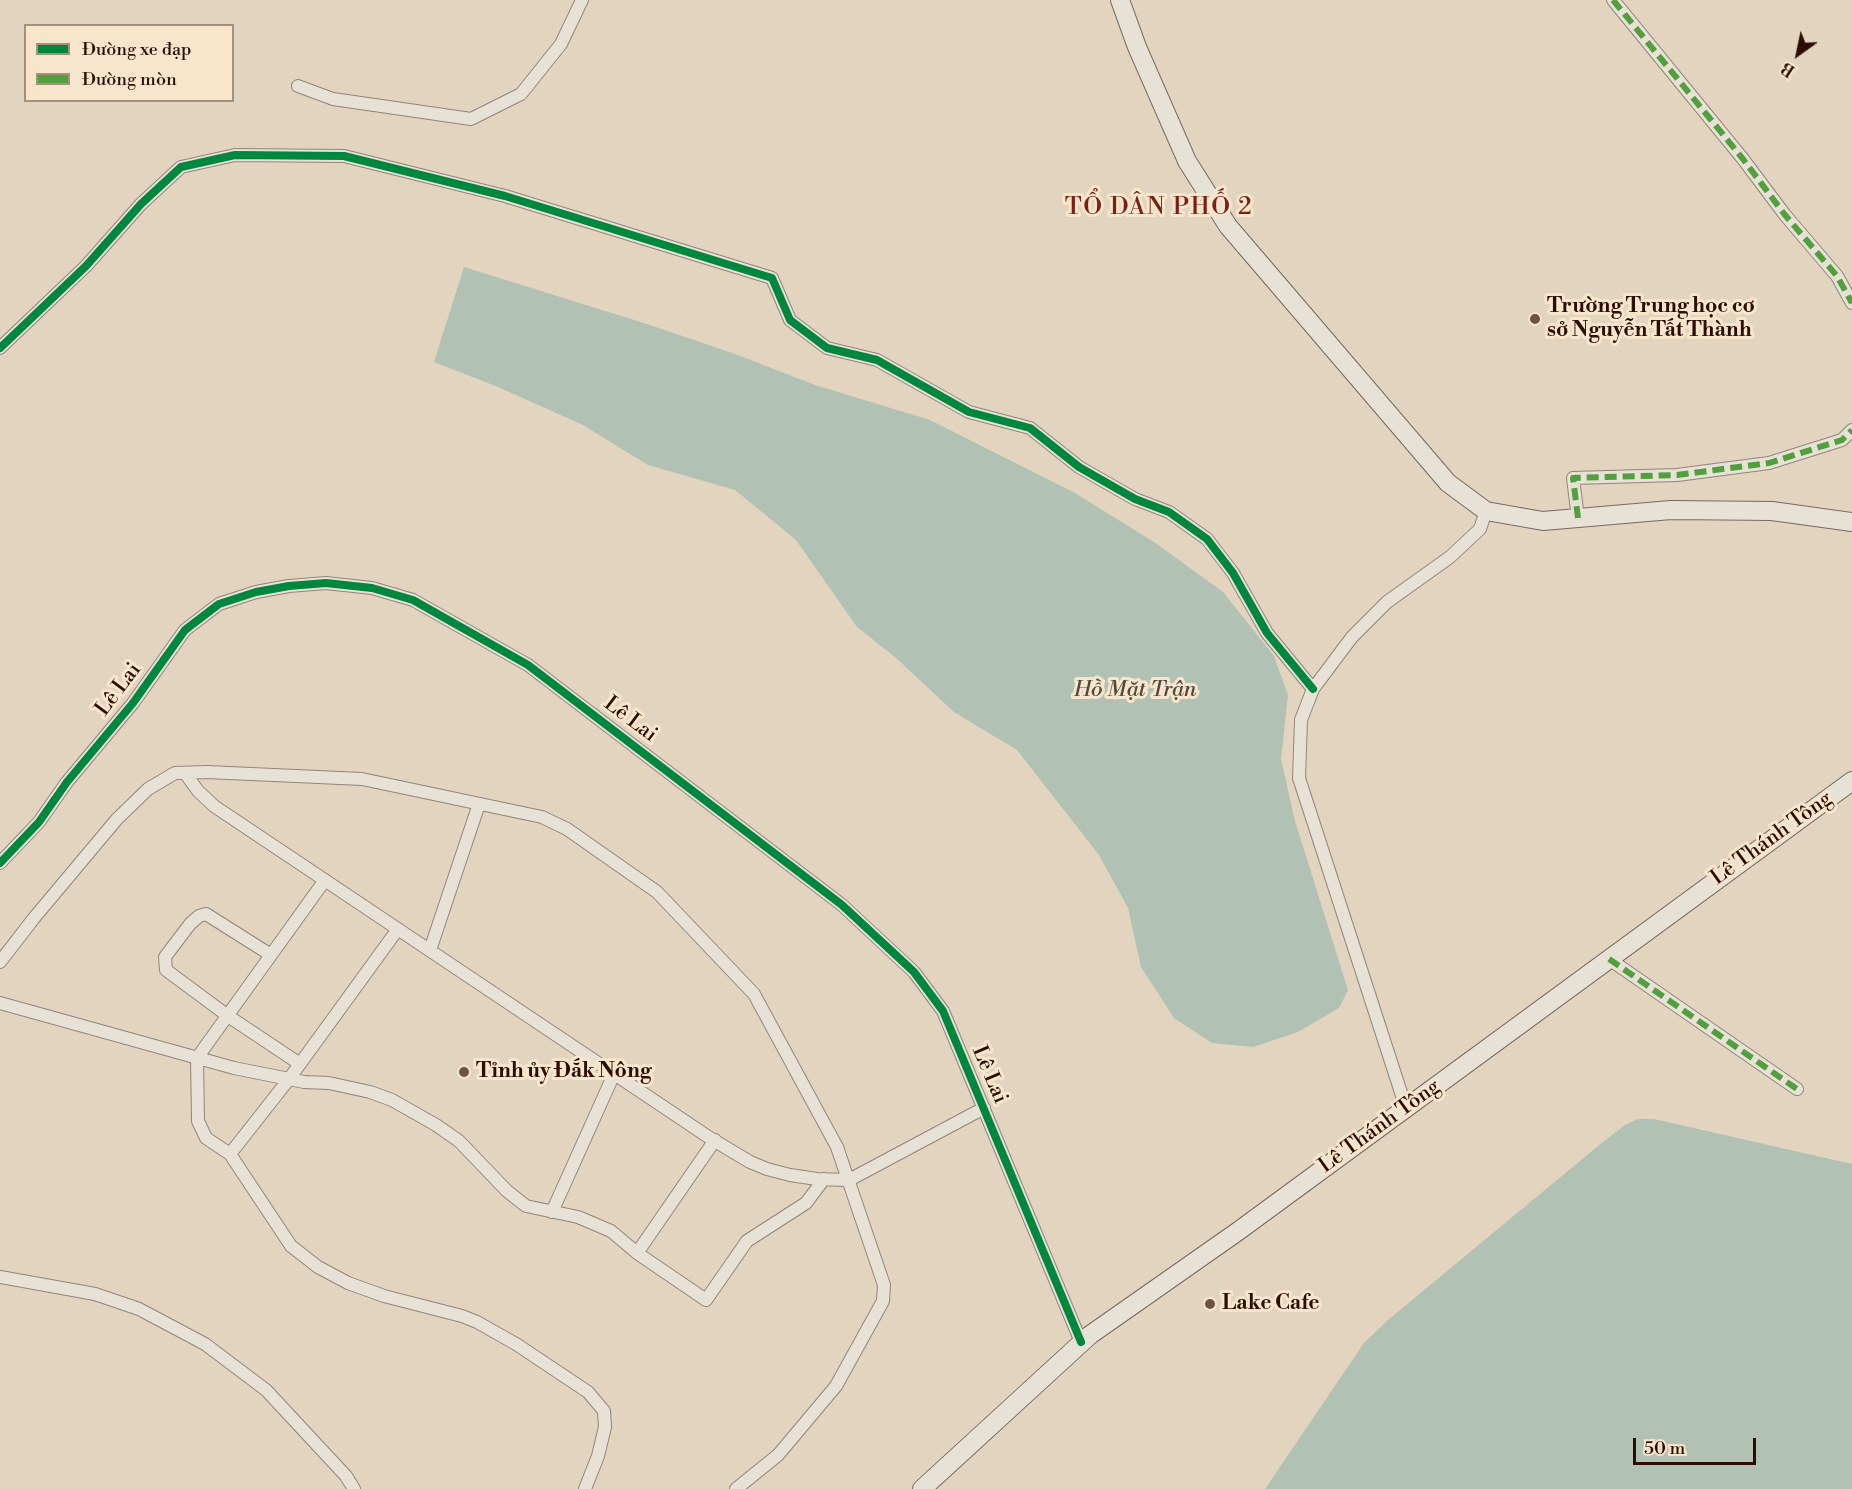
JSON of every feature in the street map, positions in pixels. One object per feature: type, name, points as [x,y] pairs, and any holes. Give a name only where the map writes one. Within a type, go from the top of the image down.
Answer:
[{"type":"street","points":[[298,86],[333,99],[471,119],[521,94],[561,44],[582,0]]},
{"type":"street","points":[[1120,0],[1137,47],[1187,161],[1228,226],[1448,483],[1486,511],[1543,521],[1671,510],[1772,511],[1852,522]]},
{"type":"street","points":[[1613,0],[1743,159],[1785,215],[1837,276],[1852,303]]},
{"type":"street","points":[[0,348],[86,266],[141,204],[181,167],[235,155],[344,156],[505,196],[772,278],[790,320],[827,348],[877,360],[969,412],[1030,428],[1079,467],[1135,499],[1169,512],[1207,539],[1233,573],[1267,633],[1313,689]]},
{"type":"street","points":[[1578,518],[1574,478],[1677,475],[1769,463],[1842,440],[1852,430]]},
{"type":"street","points":[[1406,1108],[1299,778],[1301,720],[1313,689],[1352,637],[1386,602],[1450,557],[1480,529],[1486,511]]},
{"type":"street","name":"Lê Lai","points":[[0,863],[39,822],[67,782],[133,703],[185,630],[219,604],[256,592],[289,585],[326,583],[372,588],[413,600],[528,665],[842,905],[914,972],[943,1011],[1081,1342]]},
{"type":"street","points":[[0,962],[117,819],[148,789],[174,773],[207,772],[362,779],[542,817],[567,829],[657,892],[673,906],[754,994],[837,1146],[884,1285],[883,1301],[836,1386],[778,1455],[736,1489]]},
{"type":"street","points":[[185,773],[198,792],[214,806],[750,1162],[767,1169],[824,1179],[849,1180],[984,1108]]},
{"type":"street","name":"Lê Thánh Tông","points":[[922,1489],[1081,1342],[1237,1232],[1852,781]]},
{"type":"street","points":[[430,950],[479,804]]},
{"type":"street","points":[[325,880],[197,1058],[198,1120],[206,1138],[230,1154],[291,1246],[318,1267],[348,1283],[384,1296],[477,1322],[516,1344],[588,1392],[604,1411],[604,1435],[585,1489]]},
{"type":"street","points":[[271,955],[207,914],[198,916],[190,924],[165,957],[166,970],[228,1016],[300,1064]]},
{"type":"street","points":[[230,1154],[290,1079],[398,929]]},
{"type":"street","points":[[1609,959],[1797,1089]]},
{"type":"street","points":[[0,1003],[197,1058],[304,1082],[329,1083],[370,1092],[392,1100],[459,1141],[507,1191],[526,1206],[578,1217],[611,1230],[637,1253],[706,1300],[747,1241],[806,1203],[824,1179]]},
{"type":"street","points":[[552,1212],[615,1074]]},
{"type":"street","points":[[637,1253],[715,1140]]},
{"type":"street","points":[[0,1277],[95,1294],[140,1309],[205,1344],[266,1390],[346,1476],[354,1489]]},
{"type":"water","name":"Hồ Mặt Trận","points":[[464,267],[647,324],[738,355],[815,385],[930,420],[1075,493],[1157,544],[1223,592],[1274,656],[1288,695],[1281,759],[1295,821],[1348,990],[1339,1008],[1298,1032],[1253,1047],[1212,1043],[1174,1018],[1141,967],[1128,908],[1099,855],[1017,750],[954,712],[895,657],[857,627],[796,540],[735,490],[648,465],[583,425],[498,387],[434,362]]},
{"type":"water","points":[[1638,1119],[1654,1119],[1852,1164],[1852,1489],[1265,1489],[1364,1343],[1388,1320],[1598,1146],[1625,1125]]},
{"type":"marked path","points":[[1613,0],[1743,159],[1785,215],[1837,276],[1852,303]]},
{"type":"marked path","points":[[1578,518],[1573,478],[1677,475],[1769,463],[1842,440],[1852,430]]},
{"type":"marked path","points":[[1609,959],[1797,1089]]},
{"type":"cycle path","points":[[0,348],[86,266],[141,204],[181,167],[235,155],[344,156],[505,196],[772,278],[790,320],[827,348],[877,360],[969,412],[1030,428],[1079,467],[1135,499],[1169,512],[1207,539],[1233,573],[1267,633],[1313,689]]},
{"type":"cycle path","points":[[0,863],[39,822],[67,782],[133,703],[185,630],[219,604],[256,592],[326,583],[372,588],[413,600],[528,665],[842,905],[914,972],[943,1011],[1081,1342]]},
{"type":"place","name":"Trường Trung học cơ sở Nguyễn Tất Thành","points":[[1535,319]]},
{"type":"place","name":"Tỉnh ủy Đắk Nông","points":[[464,1072]]},
{"type":"place","name":"Lake Cafe","points":[[1210,1304]]},
{"type":"district","name":"TỔ DÂN PHỐ 2","points":[[1159,208]]}]
